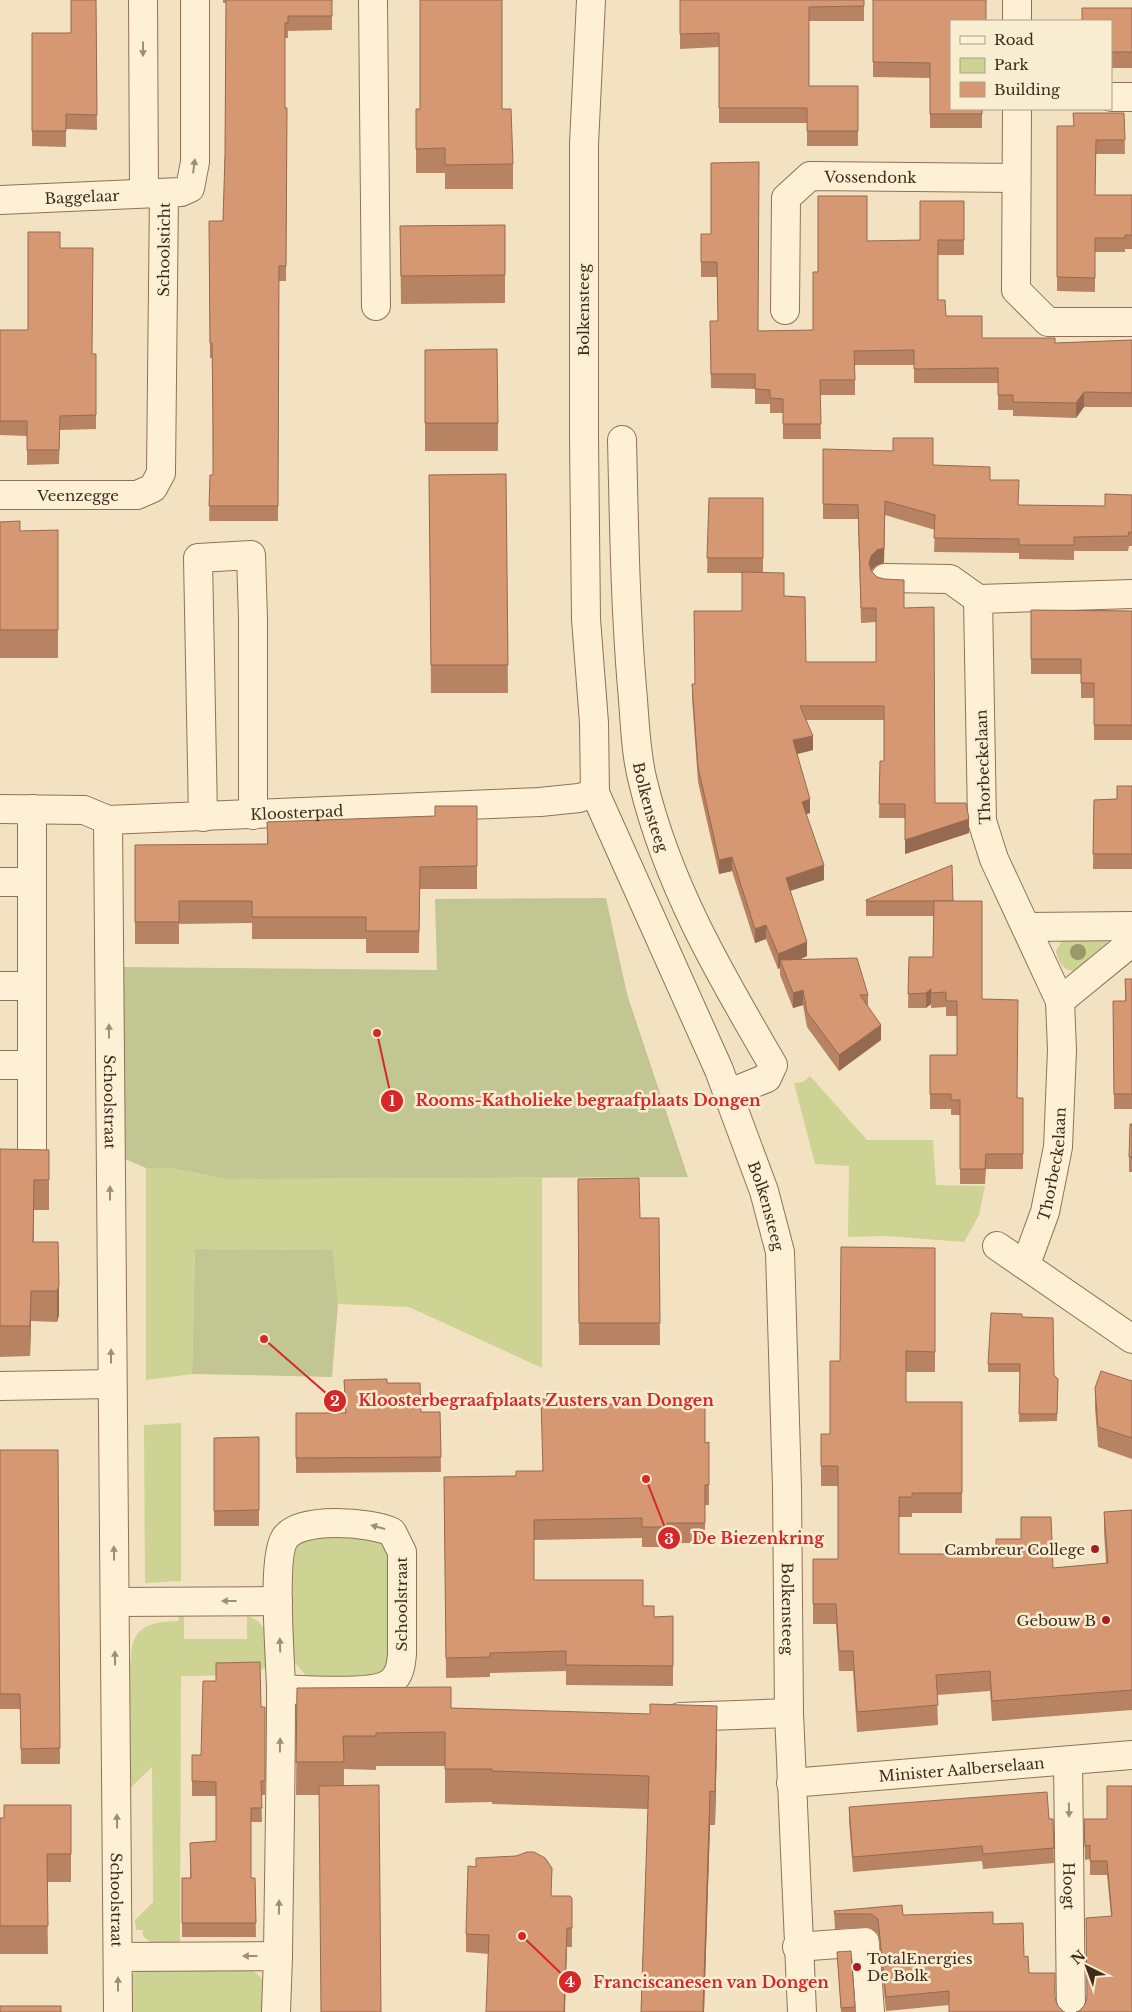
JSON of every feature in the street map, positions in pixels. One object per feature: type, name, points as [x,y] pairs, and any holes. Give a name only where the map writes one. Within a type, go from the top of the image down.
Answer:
[{"type":"street","name":"Schoolsticht","points":[[143,0],[154,193],[161,473],[153,488]]},
{"type":"street","name":"Schoolsticht","points":[[154,193],[181,192],[190,188],[193,171],[195,0]]},
{"type":"street","points":[[373,0],[376,306]]},
{"type":"street","name":"Bolkensteeg","points":[[591,0],[584,154],[586,619],[594,723],[595,793],[719,1070],[764,1191],[780,1252],[787,1488],[789,1713],[797,1947],[802,2012]]},
{"type":"street","points":[[1017,0],[1017,20]]},
{"type":"street","points":[[1112,97],[1132,97]]},
{"type":"street","points":[[1017,110],[1016,290],[1048,322],[1132,322]]},
{"type":"street","name":"Vossendonk","points":[[786,310],[786,198],[810,176],[1016,178]]},
{"type":"street","name":"Baggelaar","points":[[0,200],[154,193]]},
{"type":"street","name":"Bolkensteeg","points":[[622,440],[626,616],[636,745],[642,781],[671,871],[710,957],[773,1066],[767,1078],[727,1094]]},
{"type":"street","name":"Veenzegge","points":[[0,495],[137,495],[153,488]]},
{"type":"street","points":[[204,817],[198,558],[251,555],[253,619],[253,815]]},
{"type":"street","points":[[885,578],[950,579],[978,599],[1132,594]]},
{"type":"street","name":"Thorbeckelaan","points":[[978,599],[982,822],[994,859],[1060,1001],[1062,1050],[1058,1147],[1045,1212],[1026,1264]]},
{"type":"street","points":[[586,619],[626,616]]},
{"type":"street","name":"Kloosterpad","points":[[0,809],[84,810],[108,820],[540,802],[579,798],[595,793]]},
{"type":"street","points":[[0,1165],[32,1165],[32,809]]},
{"type":"street","name":"Schoolstraat","points":[[108,820],[111,1384],[115,1602],[118,2012]]},
{"type":"street","points":[[0,882],[32,882]]},
{"type":"street","points":[[1026,927],[1132,926]]},
{"type":"street","points":[[1060,1001],[1132,942]]},
{"type":"street","points":[[0,986],[32,986]]},
{"type":"street","points":[[0,1065],[32,1065]]},
{"type":"street","points":[[997,1246],[1026,1264],[1132,1339]]},
{"type":"street","points":[[0,1386],[111,1384]]},
{"type":"street","name":"Schoolstraat","points":[[276,2012],[281,1689],[278,1601],[280,1549],[285,1537],[294,1528],[306,1525],[367,1524],[392,1532],[402,1552],[402,1654],[400,1670],[392,1682],[380,1688],[365,1690],[281,1689]]},
{"type":"street","points":[[115,1602],[278,1601]]},
{"type":"street","points":[[660,1718],[789,1713]]},
{"type":"street","name":"Minister Aalberselaan","points":[[791,1782],[1132,1755]]},
{"type":"street","name":"Hoogt","points":[[1068,1761],[1071,2012]]},
{"type":"street","points":[[797,1947],[865,1942],[870,2012]]},
{"type":"street","name":"Schoolstraat","points":[[118,1957],[278,1956]]},
{"type":"green space","points":[[606,898],[627,994],[688,1177],[227,1179],[170,1168],[146,1168],[116,1155],[115,967],[437,970],[435,899]]},
{"type":"green space","points":[[1067,940],[1105,940],[1108,943],[1075,971],[1071,971],[1064,968],[1056,951],[1061,942]]},
{"type":"green space","points":[[810,1076],[867,1140],[933,1140],[936,1185],[985,1186],[979,1215],[964,1242],[887,1236],[848,1237],[849,1166],[815,1164],[794,1083],[803,1082]]},
{"type":"green space","points":[[146,1168],[170,1168],[227,1179],[542,1178],[542,1368],[409,1307],[338,1304],[333,1250],[195,1249],[192,1374],[146,1380]]},
{"type":"green space","points":[[195,1249],[333,1250],[338,1304],[332,1377],[192,1374]]},
{"type":"green space","points":[[181,1423],[181,1581],[145,1583],[144,1425]]},
{"type":"green space","points":[[381,1536],[393,1563],[387,1669],[373,1679],[307,1677],[295,1663],[293,1649],[292,1560],[297,1545],[305,1537]]},
{"type":"green space","points":[[179,1613],[184,1613],[184,1639],[247,1639],[247,1616],[255,1619],[265,1630],[270,1668],[260,1669],[260,1675],[181,1676],[180,1948],[158,1948],[143,1936],[143,1930],[136,1930],[135,1920],[153,1902],[152,1767],[123,1795],[123,1661],[131,1662],[134,1641],[143,1629],[158,1623],[178,1621]]},
{"type":"green space","points":[[248,1965],[263,1980],[265,2012],[126,2012],[129,1981],[141,1967]]},
{"type":"building","points":[[71,0],[96,0],[97,115],[66,114],[66,131],[32,131],[32,33],[71,33]]},
{"type":"building","points":[[226,0],[332,0],[332,16],[288,16],[288,23],[285,23],[285,108],[287,108],[286,266],[279,266],[278,506],[209,506],[210,475],[213,475],[213,415],[212,343],[210,343],[209,221],[223,221]]},
{"type":"building","points":[[420,0],[502,0],[502,109],[511,109],[513,164],[445,165],[445,148],[416,149],[416,109],[420,109]]},
{"type":"building","points":[[680,0],[864,0],[864,6],[809,7],[809,86],[858,86],[858,131],[807,131],[807,108],[719,108],[719,33],[680,34]]},
{"type":"building","points":[[873,0],[986,0],[986,20],[950,20],[950,110],[982,110],[982,114],[930,114],[930,63],[873,62]]},
{"type":"building","points":[[1082,8],[1132,8],[1132,52],[1112,52],[1112,20],[1082,20]]},
{"type":"building","points":[[1073,113],[1124,113],[1125,140],[1096,140],[1095,195],[1132,195],[1132,235],[1125,235],[1125,238],[1095,238],[1095,278],[1057,277],[1057,126],[1074,126]]},
{"type":"building","points":[[759,162],[758,331],[813,330],[813,272],[818,272],[818,196],[867,196],[867,241],[920,240],[920,201],[964,201],[964,240],[938,240],[938,300],[945,300],[946,316],[982,316],[982,338],[1055,338],[1055,343],[1132,340],[1132,393],[1084,392],[1076,403],[1013,402],[1013,395],[998,395],[998,368],[914,369],[914,350],[854,351],[855,380],[820,380],[821,424],[783,424],[783,399],[770,398],[770,390],[755,389],[755,374],[711,374],[710,321],[718,321],[717,262],[701,262],[701,234],[711,234],[711,163]]},
{"type":"building","points":[[505,225],[505,275],[401,276],[400,226]]},
{"type":"building","points":[[28,232],[60,232],[60,248],[93,248],[92,354],[96,354],[96,415],[60,416],[59,450],[27,450],[27,421],[0,421],[0,330],[28,330]]},
{"type":"building","points":[[497,349],[498,423],[425,423],[425,350]]},
{"type":"building","points":[[893,438],[933,438],[933,465],[990,467],[990,480],[1019,480],[1018,505],[1105,506],[1105,494],[1132,495],[1132,532],[1129,532],[1128,536],[1074,537],[1074,545],[1019,545],[1019,539],[934,538],[935,515],[885,501],[884,548],[877,550],[871,556],[869,563],[871,571],[877,577],[884,579],[904,580],[904,608],[934,607],[935,803],[966,803],[969,819],[905,840],[905,804],[879,804],[880,761],[884,761],[884,706],[800,706],[813,736],[793,740],[810,799],[802,802],[824,865],[786,878],[807,942],[778,954],[766,925],[755,929],[732,857],[719,860],[698,767],[692,684],[695,684],[694,611],[742,611],[742,572],[784,573],[784,596],[805,597],[806,662],[876,662],[876,608],[861,608],[858,505],[823,504],[823,449],[893,451]]},
{"type":"building","points":[[506,474],[508,665],[431,665],[429,475]]},
{"type":"building","points":[[709,498],[763,498],[763,558],[707,558]]},
{"type":"building","points":[[20,521],[20,531],[58,530],[58,630],[0,630],[0,522]]},
{"type":"building","points":[[1031,610],[1132,611],[1132,725],[1094,725],[1094,683],[1081,683],[1081,659],[1031,659]]},
{"type":"building","points":[[1117,786],[1132,786],[1132,854],[1093,854],[1094,800],[1117,799]]},
{"type":"building","points":[[435,806],[477,806],[477,866],[420,867],[419,931],[366,931],[366,917],[252,917],[252,901],[179,901],[179,922],[135,922],[135,845],[268,844],[267,822],[435,816]]},
{"type":"building","points":[[952,865],[953,901],[866,901],[866,900]]},
{"type":"building","points":[[934,901],[982,901],[982,999],[1018,1000],[1017,1098],[1023,1098],[1023,1154],[986,1154],[985,1169],[960,1169],[960,1100],[951,1100],[951,1094],[930,1094],[930,1055],[957,1055],[957,1001],[946,1001],[946,992],[931,993],[931,989],[926,993],[908,994],[909,957],[933,957]]},
{"type":"building","points":[[857,958],[868,995],[860,995],[881,1025],[839,1055],[807,1012],[803,990],[793,993],[780,960]]},
{"type":"building","points":[[1125,979],[1132,979],[1132,1094],[1114,1094],[1113,1001],[1126,1001]]},
{"type":"building","points":[[1130,1124],[1132,1124],[1132,1157],[1129,1157]]},
{"type":"building","points":[[0,1149],[49,1150],[49,1180],[34,1180],[33,1242],[58,1242],[59,1285],[57,1291],[31,1291],[30,1326],[0,1326]]},
{"type":"building","points":[[639,1178],[640,1218],[659,1218],[660,1323],[579,1323],[578,1179]]},
{"type":"building","points":[[841,1247],[935,1248],[935,1352],[906,1351],[906,1402],[962,1402],[962,1493],[912,1493],[912,1497],[899,1497],[899,1554],[996,1554],[996,1539],[1021,1539],[1021,1517],[1051,1517],[1053,1568],[1108,1563],[1104,1512],[1132,1510],[1132,1690],[992,1701],[990,1671],[936,1675],[938,1705],[857,1712],[853,1651],[839,1651],[836,1604],[813,1604],[813,1559],[838,1559],[838,1466],[821,1466],[821,1434],[830,1434],[830,1361],[840,1361]]},
{"type":"building","points":[[991,1313],[1053,1318],[1054,1375],[1058,1379],[1057,1414],[1019,1414],[1020,1364],[988,1364]]},
{"type":"building","points":[[1101,1371],[1132,1381],[1132,1438],[1098,1427],[1095,1388]]},
{"type":"building","points":[[387,1379],[387,1383],[420,1383],[421,1412],[440,1412],[441,1457],[296,1458],[296,1413],[346,1413],[344,1380]]},
{"type":"building","points":[[541,1399],[581,1399],[581,1404],[705,1405],[705,1443],[709,1442],[709,1485],[705,1485],[705,1523],[667,1523],[668,1527],[642,1527],[642,1518],[534,1520],[534,1580],[643,1580],[643,1606],[654,1606],[654,1617],[673,1616],[673,1666],[566,1665],[566,1651],[490,1653],[490,1657],[446,1658],[444,1477],[516,1476],[516,1471],[543,1471]]},
{"type":"building","points":[[259,1437],[259,1510],[214,1511],[214,1438]]},
{"type":"building","points":[[0,1450],[58,1450],[60,1748],[21,1749],[20,1694],[0,1694]]},
{"type":"building","points":[[260,1662],[261,1707],[265,1707],[265,1781],[261,1781],[262,1808],[251,1808],[251,1878],[255,1878],[256,1923],[182,1923],[182,1878],[191,1878],[190,1843],[216,1841],[216,1782],[192,1781],[192,1755],[201,1755],[203,1681],[216,1681],[216,1663]]},
{"type":"building","points":[[451,1687],[451,1708],[650,1714],[650,1704],[717,1706],[715,1792],[710,1791],[703,2012],[641,2012],[649,1776],[492,1771],[492,1769],[445,1769],[445,1732],[376,1733],[376,1736],[343,1736],[344,1762],[296,1762],[297,1688]]},
{"type":"building","points":[[379,1785],[381,2012],[321,2012],[319,1786]]},
{"type":"building","points":[[1107,1786],[1132,1786],[1132,2012],[1076,2012],[1084,2006],[1087,1998],[1086,1918],[1112,1916],[1107,1861],[1090,1861],[1090,1845],[1085,1846],[1084,1819],[1107,1819]]},
{"type":"building","points":[[1047,1792],[1049,1819],[1053,1819],[1054,1848],[983,1854],[982,1846],[853,1857],[849,1807]]},
{"type":"building","points":[[4,1805],[71,1805],[71,1854],[47,1854],[48,1926],[0,1926],[0,1818],[4,1818]]},
{"type":"building","points":[[527,1852],[534,1852],[545,1858],[552,1868],[551,1896],[570,1896],[572,1898],[572,1928],[567,1928],[564,2012],[486,2012],[489,1935],[466,1934],[468,1866],[476,1867],[476,1858],[516,1856]]},
{"type":"building","points":[[902,1905],[903,1915],[993,1912],[993,1924],[1023,1923],[1024,1957],[1028,1956],[1029,1973],[1055,1973],[1055,1998],[1058,2006],[1064,2012],[949,2012],[949,1991],[886,1997],[878,1919],[871,1914],[835,1914],[834,1911]]},
{"type":"building","points":[[851,1951],[855,2007],[841,2008],[837,1952]]},
{"type":"building","points":[[0,2006],[61,2006],[61,2012],[0,2012]]},
{"type":"place","name":"Rooms-Katholieke begraafplaats Dongen","points":[[377,1033]]},
{"type":"place","name":"Kloosterbegraafplaats Zusters van Dongen","points":[[264,1339]]},
{"type":"place","name":"De Biezenkring","points":[[646,1479]]},
{"type":"place","name":"Cambreur College","points":[[1095,1549]]},
{"type":"place","name":"Gebouw B","points":[[1106,1620]]},
{"type":"place","name":"Franciscanesen van Dongen","points":[[522,1936]]},
{"type":"place","name":"TotalEnergies De Bolk","points":[[857,1967]]}]
